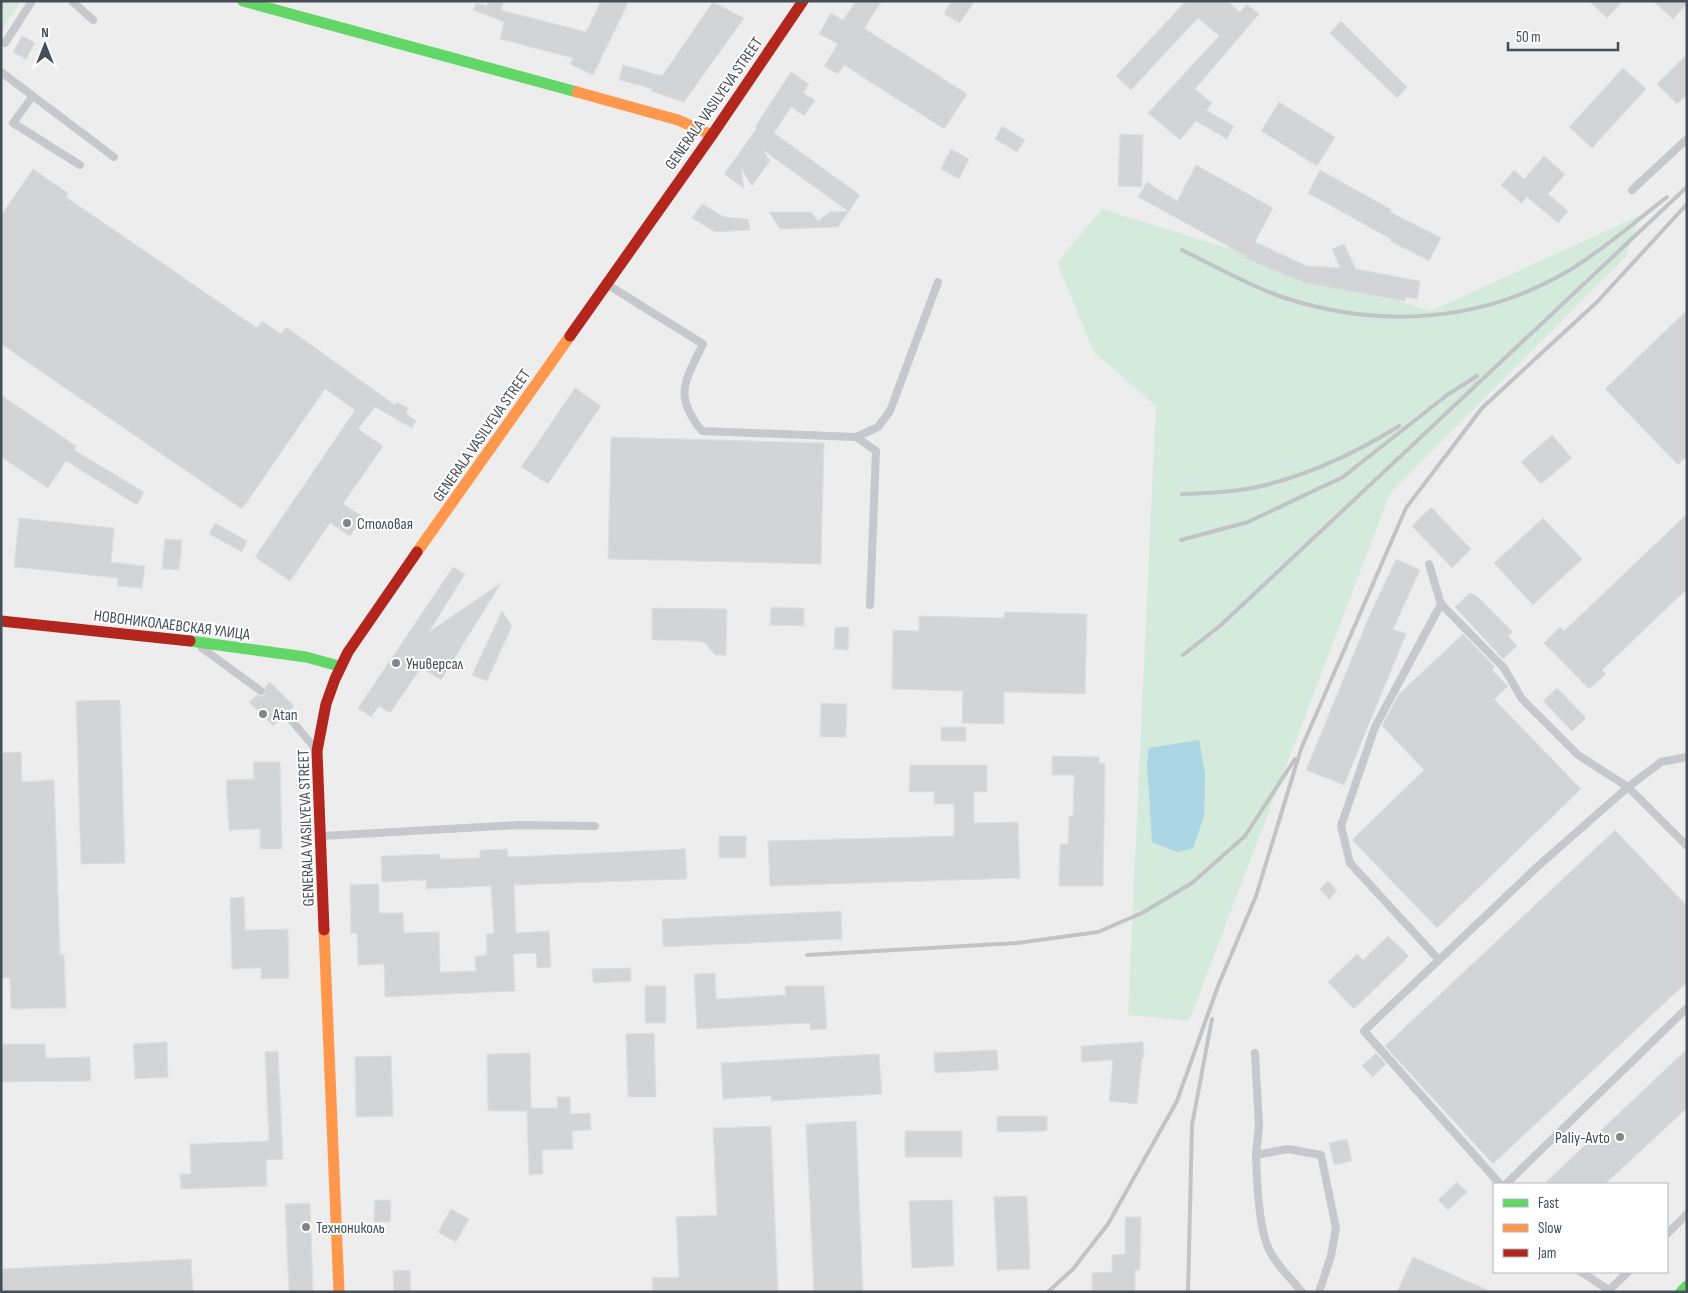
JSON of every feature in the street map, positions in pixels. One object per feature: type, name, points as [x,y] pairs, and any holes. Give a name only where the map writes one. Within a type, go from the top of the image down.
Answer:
[{"type":"main road","points":[[244,1],[678,120],[712,135]]},
{"type":"main road","name":"GENERALA VASILYEVA STREET","points":[[340,1292],[317,751],[325,702],[338,666],[357,637],[712,135],[803,1]]},
{"type":"main road","name":"НОВОНИКОЛАЕВСКАЯ УЛИЦА","points":[[1,621],[193,641],[306,656],[338,666]]},
{"type":"main road","points":[[1681,1292],[1687,1286]]},
{"type":"lane","points":[[5,43],[32,1]]},
{"type":"lane","points":[[72,1],[93,20]]},
{"type":"lane","points":[[1,72],[32,97],[114,156]]},
{"type":"lane","points":[[32,97],[13,123],[80,165]]},
{"type":"lane","points":[[1632,190],[1687,139]]},
{"type":"lane","points":[[607,284],[703,344],[687,376],[684,399],[688,415],[702,431],[856,437],[878,427],[890,411],[938,282]]},
{"type":"lane","points":[[856,437],[876,451],[870,605]]},
{"type":"lane","points":[[1429,564],[1440,604],[1504,668],[1522,699],[1578,755],[1628,786],[1687,846]]},
{"type":"lane","points":[[1439,960],[1350,863],[1342,826],[1374,727],[1440,604]]},
{"type":"lane","points":[[193,641],[261,691]]},
{"type":"lane","points":[[286,714],[317,751]]},
{"type":"lane","points":[[1499,1183],[1364,1031],[1537,867],[1628,786],[1661,762],[1687,757]]},
{"type":"lane","points":[[321,836],[518,825],[595,826]]},
{"type":"lane","points":[[1507,1183],[1687,1008]]},
{"type":"lane","points":[[1255,1053],[1259,1126],[1256,1155],[1258,1193],[1267,1244],[1277,1262],[1302,1292]]},
{"type":"lane","points":[[1256,1155],[1288,1149],[1321,1155],[1336,1228],[1331,1256],[1319,1292]]},
{"type":"lane","points":[[1668,1233],[1687,1214]]},
{"type":"lane","points":[[1583,1273],[1609,1290],[1627,1273]]},
{"type":"green space","points":[[1,1],[21,1],[1,31]]},
{"type":"green space","points":[[1102,209],[1431,311],[1641,215],[1626,256],[1390,493],[1189,1021],[1128,1015],[1156,406],[1094,352],[1057,263]]},
{"type":"water","points":[[1199,740],[1205,773],[1204,816],[1193,848],[1177,852],[1152,842],[1147,764],[1149,748]]},
{"type":"building","points":[[489,1],[504,1],[501,10],[586,32],[601,1],[629,1],[593,75],[570,64],[573,58],[500,39],[504,22],[473,10],[476,3],[487,6]]},
{"type":"building","points":[[856,1],[882,1],[864,28],[967,94],[944,129],[844,65],[838,74],[824,66],[838,44],[819,34],[831,13],[843,20]]},
{"type":"building","points":[[951,1],[975,1],[960,23],[944,14]]},
{"type":"building","points":[[1186,1],[1228,1],[1240,12],[1247,4],[1259,14],[1195,89],[1212,103],[1206,110],[1234,126],[1227,139],[1196,121],[1180,140],[1148,113],[1219,36],[1198,18],[1131,90],[1116,76]]},
{"type":"building","points":[[1589,1],[1623,1],[1607,18]]},
{"type":"building","points":[[1653,1],[1687,1],[1687,4],[1673,19]]},
{"type":"building","points":[[713,2],[744,18],[684,102],[651,91],[653,89],[619,80],[623,65],[662,76]]},
{"type":"building","points":[[1341,21],[1407,87],[1397,98],[1330,33]]},
{"type":"building","points":[[22,36],[35,43],[26,59],[13,52]]},
{"type":"building","points":[[1687,54],[1687,95],[1677,104],[1657,84]]},
{"type":"building","points":[[1623,68],[1646,89],[1592,148],[1569,127]]},
{"type":"building","points":[[791,72],[809,84],[803,93],[815,100],[804,116],[791,107],[774,133],[860,195],[838,227],[780,229],[769,212],[811,212],[818,221],[830,212],[848,211],[763,150],[770,161],[752,186],[741,168],[744,188],[724,174],[757,128],[755,127]]},
{"type":"building","points":[[1279,102],[1335,137],[1317,166],[1261,131]]},
{"type":"building","points":[[1002,126],[1025,140],[1017,152],[995,139]]},
{"type":"building","points":[[1120,134],[1143,135],[1142,187],[1118,186]]},
{"type":"building","points":[[951,149],[969,159],[959,179],[941,169]]},
{"type":"building","points":[[1544,156],[1565,174],[1548,194],[1568,211],[1558,223],[1527,197],[1521,203],[1501,185],[1514,170],[1524,179]]},
{"type":"building","points":[[1196,165],[1273,208],[1255,242],[1307,266],[1340,268],[1332,249],[1344,244],[1356,269],[1420,281],[1417,299],[1405,297],[1405,301],[1305,283],[1244,258],[1246,256],[1138,197],[1147,182],[1177,201]]},
{"type":"building","points":[[33,169],[68,193],[66,197],[257,328],[262,321],[281,334],[286,327],[395,405],[397,402],[408,408],[406,413],[416,421],[412,428],[375,407],[358,429],[383,446],[343,504],[363,517],[350,536],[330,523],[290,581],[255,557],[355,410],[325,389],[242,509],[1,344],[1,215]]},
{"type":"building","points":[[1320,170],[1392,210],[1390,212],[1441,238],[1429,261],[1390,241],[1391,239],[1308,193]]},
{"type":"building","points":[[702,204],[724,217],[748,219],[750,230],[715,232],[692,218]]},
{"type":"building","points":[[1687,310],[1687,456],[1678,465],[1605,389]]},
{"type":"building","points":[[575,388],[601,406],[548,484],[521,467]]},
{"type":"building","points":[[1,395],[76,446],[74,450],[144,492],[137,505],[66,461],[48,488],[1,457]]},
{"type":"building","points":[[1552,435],[1572,458],[1541,484],[1521,462]]},
{"type":"building","points":[[611,437],[824,443],[821,564],[608,559]]},
{"type":"building","points":[[1431,507],[1471,549],[1452,568],[1412,526]]},
{"type":"building","points":[[1687,514],[1687,589],[1602,670],[1606,674],[1589,689],[1544,643],[1560,627],[1564,631]]},
{"type":"building","points":[[19,518],[114,528],[111,562],[145,566],[142,588],[117,586],[118,578],[14,567]]},
{"type":"building","points":[[1543,518],[1582,559],[1533,605],[1494,563]]},
{"type":"building","points":[[215,523],[247,541],[242,552],[209,534]]},
{"type":"building","points":[[165,539],[182,540],[179,570],[162,569]]},
{"type":"building","points":[[1396,559],[1420,570],[1393,629],[1406,634],[1344,785],[1306,770],[1368,619]]},
{"type":"building","points":[[453,567],[465,574],[429,632],[501,583],[441,680],[421,668],[390,713],[379,706],[371,717],[358,708]]},
{"type":"building","points":[[1470,593],[1477,596],[1513,632],[1508,636],[1517,646],[1503,659],[1455,607]]},
{"type":"building","points":[[771,607],[804,608],[804,626],[770,625]]},
{"type":"building","points":[[652,608],[727,609],[726,655],[715,655],[705,643],[697,641],[652,640]]},
{"type":"building","points":[[502,611],[512,626],[487,681],[472,675]]},
{"type":"building","points":[[1005,612],[1087,614],[1085,694],[1004,692],[1004,724],[962,723],[963,691],[892,689],[893,630],[919,631],[919,616],[1004,618]]},
{"type":"building","points":[[835,627],[849,627],[848,650],[834,649]]},
{"type":"building","points":[[1463,634],[1495,667],[1492,670],[1508,686],[1494,699],[1581,789],[1437,928],[1352,840],[1424,770],[1382,726],[1399,694]]},
{"type":"building","points":[[270,682],[294,706],[290,710],[282,710],[282,718],[273,726],[249,702],[257,695],[261,697],[265,695],[265,687]]},
{"type":"building","points":[[1557,688],[1586,718],[1572,731],[1543,701]]},
{"type":"building","points":[[120,700],[125,863],[81,864],[76,701]]},
{"type":"building","points":[[821,703],[847,704],[846,737],[820,737]]},
{"type":"building","points":[[941,727],[966,727],[966,741],[941,741]]},
{"type":"building","points":[[21,752],[22,782],[54,780],[60,954],[64,954],[66,1008],[11,1009],[10,978],[1,978],[1,753]]},
{"type":"building","points":[[1052,756],[1099,757],[1099,763],[1105,763],[1103,886],[1059,886],[1060,844],[1068,844],[1069,816],[1073,816],[1074,775],[1052,775]]},
{"type":"building","points":[[253,762],[280,762],[282,849],[260,849],[260,829],[229,830],[226,780],[254,779]]},
{"type":"building","points":[[910,765],[987,765],[987,792],[974,792],[974,823],[1018,822],[1020,878],[770,886],[768,841],[954,836],[954,804],[934,804],[934,792],[909,792]]},
{"type":"building","points":[[1615,830],[1687,906],[1687,982],[1493,1164],[1385,1046]]},
{"type":"building","points":[[719,836],[746,836],[746,858],[719,858]]},
{"type":"building","points":[[507,849],[508,857],[685,849],[687,879],[514,885],[516,933],[549,931],[551,967],[537,968],[536,953],[513,954],[515,991],[385,997],[384,964],[358,965],[357,933],[351,934],[350,885],[379,884],[379,913],[403,913],[404,933],[439,932],[440,972],[476,971],[475,956],[487,955],[486,934],[494,933],[491,886],[426,889],[426,880],[382,882],[381,856],[440,854],[440,859],[480,858],[480,850]]},
{"type":"building","points":[[1328,881],[1337,891],[1329,899],[1320,889]]},
{"type":"building","points":[[244,897],[245,930],[288,929],[289,978],[261,979],[261,968],[232,969],[230,898]]},
{"type":"building","points":[[841,911],[842,939],[663,947],[662,919]]},
{"type":"building","points":[[1388,936],[1409,956],[1354,1009],[1328,982],[1357,954],[1363,960]]},
{"type":"building","points":[[631,968],[631,981],[593,983],[592,969]]},
{"type":"building","points":[[715,973],[716,999],[786,995],[785,986],[824,986],[827,1029],[810,1030],[810,1023],[697,1029],[694,974]]},
{"type":"building","points":[[645,986],[666,986],[666,1023],[645,1023]]},
{"type":"building","points":[[654,1033],[656,1097],[628,1097],[626,1034]]},
{"type":"building","points":[[167,1042],[168,1077],[135,1079],[133,1044]]},
{"type":"building","points":[[1143,1042],[1144,1057],[1142,1058],[1137,1104],[1109,1101],[1113,1060],[1082,1062],[1081,1046]]},
{"type":"building","points":[[1,1044],[45,1044],[46,1058],[90,1057],[91,1081],[1,1082]]},
{"type":"building","points":[[1687,1049],[1687,1108],[1606,1183],[1545,1183]]},
{"type":"building","points":[[997,1050],[998,1070],[935,1073],[934,1053]]},
{"type":"building","points":[[278,1051],[283,1159],[266,1160],[267,1186],[181,1189],[180,1174],[191,1174],[190,1144],[269,1141],[265,1052]]},
{"type":"building","points":[[530,1053],[531,1108],[558,1108],[557,1097],[570,1097],[571,1114],[590,1113],[591,1130],[572,1131],[573,1149],[542,1150],[543,1174],[529,1175],[527,1111],[488,1111],[487,1054]]},
{"type":"building","points":[[1376,1053],[1386,1064],[1373,1077],[1362,1066]]},
{"type":"building","points":[[879,1054],[882,1094],[771,1101],[771,1096],[723,1099],[721,1063]]},
{"type":"building","points":[[391,1056],[393,1116],[356,1117],[355,1057]]},
{"type":"building","points":[[997,1116],[1047,1116],[1047,1131],[997,1132]]},
{"type":"building","points":[[856,1121],[863,1292],[814,1292],[806,1124]]},
{"type":"building","points":[[771,1126],[778,1292],[653,1292],[652,1278],[679,1277],[676,1217],[717,1215],[713,1128]]},
{"type":"building","points":[[905,1131],[962,1131],[962,1157],[905,1157]]},
{"type":"building","points":[[1347,1139],[1352,1161],[1334,1165],[1329,1143]]},
{"type":"building","points":[[1457,1182],[1467,1192],[1448,1210],[1438,1200]]},
{"type":"building","points":[[1027,1196],[1030,1269],[997,1270],[994,1197]]},
{"type":"building","points":[[375,1200],[391,1200],[390,1222],[374,1222]]},
{"type":"building","points":[[952,1200],[954,1266],[912,1268],[909,1201]]},
{"type":"building","points":[[310,1203],[313,1292],[289,1292],[285,1204]]},
{"type":"building","points":[[451,1209],[469,1219],[456,1242],[438,1232]]},
{"type":"building","points":[[1125,1217],[1141,1217],[1140,1270],[1135,1270],[1135,1292],[1092,1292],[1092,1273],[1112,1272],[1112,1255],[1125,1254]]},
{"type":"building","points":[[1413,1257],[1492,1292],[1397,1292]]},
{"type":"building","points":[[191,1259],[193,1292],[1,1292],[1,1269]]},
{"type":"building","points":[[410,1270],[411,1292],[394,1292],[393,1271]]},
{"type":"railway","points":[[1183,655],[1221,625],[1687,187]]},
{"type":"railway","points":[[1182,250],[1269,292],[1319,307],[1355,314],[1429,315],[1465,310],[1501,301],[1536,288],[1583,262],[1667,197]]},
{"type":"railway","points":[[1048,1292],[1073,1269],[1108,1224],[1177,1101],[1218,986],[1256,896],[1301,749],[1406,508],[1482,408],[1597,302],[1687,204]]},
{"type":"railway","points":[[1181,540],[1248,522],[1343,477],[1447,395],[1477,376]]},
{"type":"railway","points":[[1182,494],[1214,493],[1245,489],[1283,480],[1335,460],[1399,426]]},
{"type":"railway","points":[[807,955],[1017,943],[1098,932],[1142,913],[1192,883],[1245,836],[1295,759]]},
{"type":"railway","points":[[1188,1292],[1192,1125],[1212,1019]]},
{"type":"traffic: fast","points":[[243,1],[577,92]]},
{"type":"traffic: fast","points":[[190,641],[306,657],[339,666]]},
{"type":"traffic: fast","points":[[1681,1292],[1687,1286]]},
{"type":"traffic: slow","points":[[577,92],[678,120],[712,135]]},
{"type":"traffic: slow","points":[[417,552],[570,336]]},
{"type":"traffic: slow","points":[[324,930],[339,1292]]},
{"type":"traffic: jam","points":[[570,336],[712,135],[803,1]]},
{"type":"traffic: jam","points":[[324,930],[317,751],[326,704],[348,652],[417,552]]},
{"type":"traffic: jam","points":[[1,621],[190,641]]},
{"type":"place","name":"Столовая","points":[[347,523]]},
{"type":"place","name":"Универсал","points":[[396,663]]},
{"type":"place","name":"Atan","points":[[263,714]]},
{"type":"place","name":"Paliy-Avto","points":[[1620,1137]]},
{"type":"place","name":"Технониколь","points":[[306,1227]]}]
